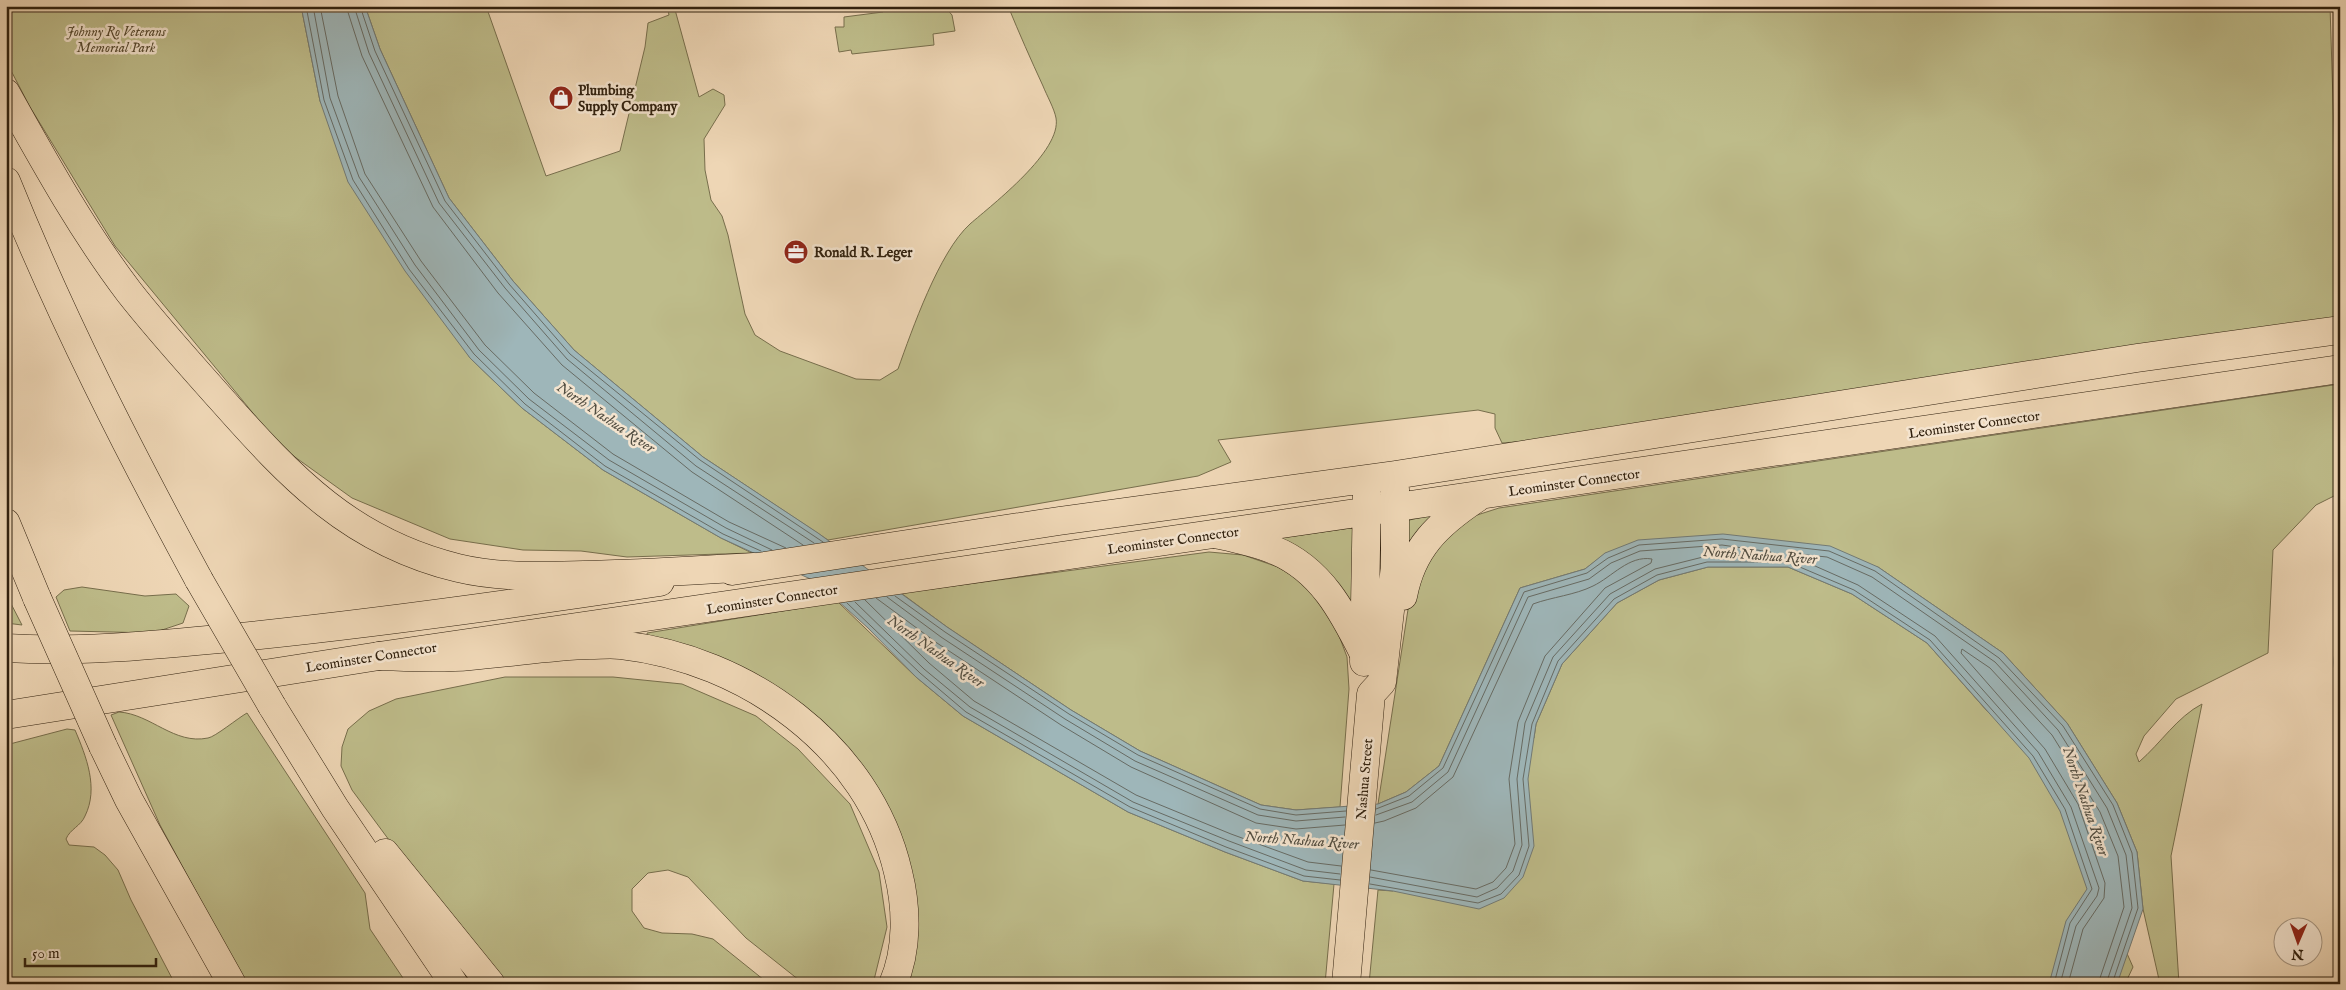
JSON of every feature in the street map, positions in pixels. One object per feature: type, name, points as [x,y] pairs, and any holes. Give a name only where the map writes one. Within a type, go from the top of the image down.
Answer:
[{"type":"main road","points":[[6,93],[56,182],[129,291],[244,426],[289,472],[336,513],[369,534],[404,551],[476,572],[538,576],[664,577]]},
{"type":"main road","points":[[6,181],[28,233],[134,460],[199,580],[272,706],[335,808],[454,984]]},
{"type":"main road","points":[[6,648],[127,646],[307,630],[664,577],[754,567],[925,540],[1395,475],[2137,358],[2340,330]]},
{"type":"main road","name":"Leominster Connector","points":[[6,715],[379,656],[2340,370]]},
{"type":"main road","name":"Nashua Street","points":[[1346,984],[1366,752],[1395,566],[1395,475]]},
{"type":"main road","name":"Nashua Street","points":[[1366,479],[1368,511],[1364,682],[1377,688]]},
{"type":"main road","points":[[1377,688],[1393,657],[1405,583],[1418,552],[1437,528],[1481,496]]},
{"type":"main road","points":[[6,523],[37,598],[129,800],[232,984]]},
{"type":"main road","points":[[1215,534],[1273,549],[1294,560],[1331,594],[1364,654]]},
{"type":"main road","points":[[379,656],[468,656],[571,646],[619,644],[654,651],[703,665],[769,696],[819,737],[843,760],[871,801],[893,847],[903,893],[904,934],[893,984]]},
{"type":"main road","points":[[292,738],[491,984]]},
{"type":"green space","name":"Johnny Ro Veterans Memorial Park","points":[[6,6],[301,6],[320,101],[470,358],[522,408],[603,470],[721,538],[752,553],[627,557],[581,551],[523,550],[450,539],[352,498],[281,447],[115,246],[30,107],[6,61]]},
{"type":"green space","points":[[365,6],[486,6],[546,176],[620,151],[645,47],[648,23],[669,15],[667,6],[674,6],[699,97],[713,89],[724,95],[725,105],[704,139],[705,170],[711,200],[722,216],[728,235],[745,314],[755,335],[780,351],[856,379],[880,380],[898,369],[937,272],[959,237],[970,224],[1024,176],[1048,146],[1055,131],[1056,118],[1054,110],[1008,6],[2330,6],[2340,324],[1553,439],[1502,443],[1495,428],[1495,414],[1478,410],[1218,440],[1231,462],[1198,476],[828,540],[703,457],[574,350],[513,281],[449,198],[380,49]]},
{"type":"green space","points":[[944,6],[952,15],[955,31],[933,34],[934,45],[852,54],[851,50],[839,52],[835,27],[844,27],[844,17],[883,12],[883,8]]},
{"type":"green space","points":[[2340,384],[2340,493],[2316,505],[2273,550],[2268,653],[2176,699],[2144,736],[2136,754],[2139,762],[2177,723],[2202,704],[2171,856],[2179,984],[2160,984],[2143,909],[2137,852],[2117,803],[2067,723],[2003,653],[1878,567],[1606,553],[1585,569],[1520,588],[1439,766],[1406,792],[1378,804],[1411,590],[1431,549],[1474,516],[1499,508]]},
{"type":"green space","points":[[1432,515],[1408,544],[1405,521]]},
{"type":"green space","points":[[1351,528],[1356,533],[1357,616],[1280,538]]},
{"type":"green space","points":[[1209,552],[1243,555],[1278,567],[1308,586],[1332,617],[1347,657],[1349,689],[1340,807],[1296,810],[1261,805],[1140,751],[1071,710],[947,627],[901,593]]},
{"type":"green space","points":[[1708,567],[1788,567],[1852,594],[1927,643],[1987,711],[2033,742],[2133,967],[2125,984],[1369,984],[1378,890],[1393,891],[1534,738],[1536,724],[1562,664],[1617,603],[1659,580]]},
{"type":"green space","points":[[82,587],[145,596],[176,594],[189,606],[183,623],[153,633],[70,631],[56,597],[64,590]]},
{"type":"green space","points":[[6,594],[22,625],[6,623]]},
{"type":"green space","points":[[838,602],[916,677],[963,716],[1128,812],[1225,852],[1303,881],[1334,884],[1325,984],[903,984],[912,947],[859,767],[648,639],[647,633]]},
{"type":"green space","points":[[505,677],[613,677],[682,684],[756,716],[798,749],[850,804],[879,872],[887,927],[873,984],[804,984],[746,938],[688,877],[668,870],[648,873],[632,889],[632,911],[644,928],[662,933],[692,934],[713,939],[769,984],[507,984],[443,913],[352,790],[341,766],[342,747],[348,729],[369,711],[396,699]]},
{"type":"green space","points":[[119,712],[142,718],[184,737],[196,739],[211,737],[247,713],[365,893],[370,929],[407,984],[246,984],[160,825],[111,715]]},
{"type":"green space","points":[[67,729],[75,730],[83,750],[91,783],[91,794],[83,819],[66,839],[69,845],[94,847],[105,855],[118,870],[131,900],[175,984],[6,984],[6,745]]},
{"type":"water","name":"North Nashua River","points":[[301,6],[365,6],[380,49],[449,198],[513,281],[574,350],[703,457],[818,533],[947,627],[1071,710],[1140,751],[1261,805],[1296,810],[1378,804],[1406,792],[1439,766],[1520,588],[1585,569],[1605,553],[1638,540],[1723,534],[1830,546],[1878,567],[2003,653],[2067,723],[2117,803],[2137,852],[2143,909],[2117,984],[2049,984],[2066,921],[2087,889],[2060,811],[2029,758],[1927,643],[1852,594],[1788,567],[1708,567],[1659,580],[1617,603],[1562,664],[1536,724],[1528,779],[1534,846],[1523,877],[1504,898],[1479,909],[1393,891],[1303,881],[1225,852],[1128,812],[963,716],[916,677],[868,628],[817,582],[721,538],[603,470],[522,408],[470,358],[405,271],[348,182],[320,101]]},
{"type":"water","points":[[2340,642],[2340,684],[2336,674],[2334,658]]},
{"type":"place","name":"Plumbing Supply Company","points":[[561,98]]},
{"type":"place","name":"Ronald R. Leger","points":[[796,252]]}]
